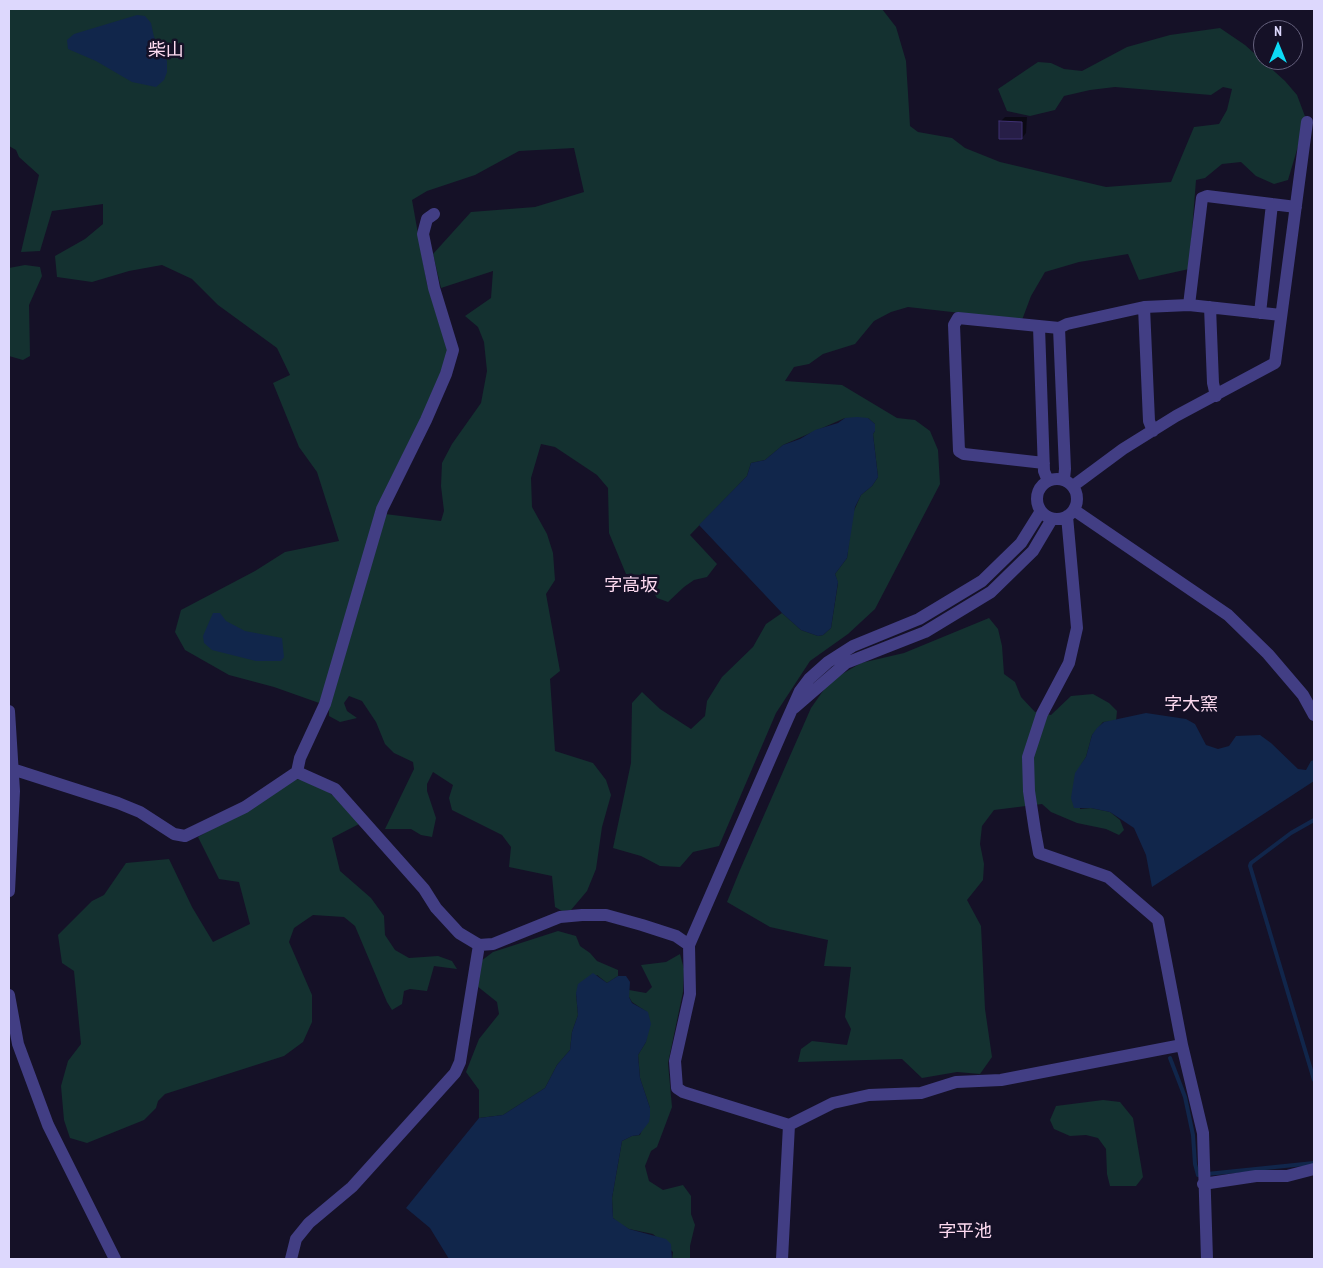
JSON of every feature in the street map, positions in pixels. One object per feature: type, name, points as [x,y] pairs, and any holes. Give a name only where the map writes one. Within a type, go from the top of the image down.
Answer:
[{"type":"street","points":[[1068,483],[1153,431],[1275,363],[1307,122]]},
{"type":"street","points":[[1190,305],[1202,198],[1207,196],[1296,207]]},
{"type":"street","points":[[1260,312],[1272,204]]},
{"type":"street","points":[[11,769],[118,803],[140,812],[174,834],[185,836],[246,807],[298,772],[300,758],[325,704],[382,508],[426,420],[446,374],[453,350],[434,288],[423,234],[427,219],[434,214]]},
{"type":"street","points":[[1044,463],[964,454],[959,451],[954,324],[958,318],[965,317],[1059,328],[1068,324],[1144,307],[1210,306],[1282,315]]},
{"type":"street","points":[[1210,306],[1213,383],[1216,396]]},
{"type":"street","points":[[1144,307],[1149,421],[1153,431]]},
{"type":"street","points":[[1039,327],[1044,463],[1048,481]]},
{"type":"street","points":[[1059,328],[1068,483]]},
{"type":"street","points":[[1042,402],[1062,401]]},
{"type":"street","points":[[1052,518],[1041,511],[1036,496],[1040,488],[1048,481],[1058,478],[1068,483],[1077,496],[1070,513],[1077,628],[1069,663],[1042,714],[1028,756],[1029,791],[1039,853],[1108,878],[1158,920],[1182,1045],[1203,1134],[1203,1184],[1208,1259]]},
{"type":"street","points":[[1041,511],[1021,543],[982,581],[930,613],[852,646],[828,662],[809,679],[800,691],[689,945],[690,994],[675,1061],[677,1088],[683,1092],[788,1125],[833,1103],[869,1095],[921,1093],[956,1082],[1002,1080],[1182,1045]]},
{"type":"street","points":[[792,710],[846,663],[889,647],[936,626],[991,592],[1032,551],[1052,518],[1070,513],[1228,615],[1268,654],[1302,695],[1314,715]]},
{"type":"street","points":[[1021,543],[1032,551]]},
{"type":"street","points":[[930,613],[936,626]]},
{"type":"street","points":[[884,633],[889,647]]},
{"type":"street","points":[[9,711],[13,834],[9,890]]},
{"type":"street","points":[[298,772],[335,789],[424,890],[436,908],[459,933],[479,945],[493,944],[560,917],[582,915],[606,916],[642,925],[676,936],[689,945]]},
{"type":"street","points":[[291,1259],[296,1239],[309,1223],[352,1187],[455,1073],[460,1062],[479,945]]},
{"type":"street","points":[[9,995],[18,1044],[48,1126],[114,1259]]},
{"type":"street","points":[[782,1259],[788,1125]]},
{"type":"street","points":[[1203,1184],[1256,1176],[1287,1176],[1314,1170]]},
{"type":"green space","points":[[9,9],[882,9],[896,27],[906,61],[910,126],[918,132],[952,138],[965,148],[1000,162],[1106,187],[1171,182],[1194,127],[1219,124],[1227,110],[1232,89],[1223,87],[1211,95],[1115,87],[1090,90],[1064,96],[1055,110],[1030,116],[1007,111],[998,89],[1038,62],[1051,63],[1064,69],[1082,71],[1127,47],[1170,35],[1220,28],[1253,52],[1253,70],[1273,70],[1285,81],[1297,95],[1306,119],[1288,180],[1274,184],[1256,176],[1241,162],[1222,164],[1205,178],[1196,180],[1189,269],[1139,280],[1128,254],[1079,262],[1045,272],[1031,296],[1022,320],[908,307],[891,312],[874,321],[855,344],[823,354],[809,364],[794,367],[785,381],[842,385],[897,418],[915,420],[930,431],[938,450],[940,484],[875,609],[848,634],[810,661],[776,713],[719,846],[693,852],[680,867],[660,866],[641,856],[613,848],[631,763],[632,703],[642,692],[660,709],[691,729],[705,716],[707,701],[722,677],[753,647],[766,624],[782,613],[801,630],[818,636],[823,635],[831,628],[838,583],[835,574],[847,558],[852,515],[861,495],[872,486],[878,477],[873,434],[875,424],[868,418],[845,418],[783,445],[765,460],[751,463],[747,476],[690,535],[717,564],[707,577],[694,580],[668,602],[657,598],[643,575],[626,574],[609,533],[608,488],[597,475],[555,447],[541,444],[531,478],[532,507],[547,534],[553,553],[555,580],[546,594],[560,671],[550,679],[555,751],[593,763],[606,780],[611,795],[602,827],[596,869],[587,891],[571,910],[562,911],[555,907],[552,876],[509,867],[511,847],[502,835],[452,810],[449,798],[453,785],[433,772],[427,784],[427,791],[436,818],[432,837],[421,835],[411,829],[385,829],[414,769],[413,762],[394,753],[385,744],[376,722],[362,701],[349,696],[344,703],[347,711],[357,718],[340,722],[329,716],[329,707],[385,514],[441,521],[444,511],[441,486],[442,463],[452,444],[481,403],[487,371],[484,342],[478,327],[465,316],[491,298],[493,271],[441,288],[433,254],[471,212],[535,207],[584,192],[574,148],[519,151],[475,175],[427,191],[412,200],[427,284],[449,352],[444,371],[378,506],[322,704],[274,687],[229,675],[185,650],[175,632],[181,610],[255,571],[285,552],[339,541],[317,472],[299,447],[273,383],[290,375],[277,348],[218,305],[192,279],[162,265],[129,271],[92,282],[57,277],[55,256],[85,239],[103,224],[103,204],[52,211],[40,251],[21,252],[39,175],[19,157],[16,150],[9,146]]},
{"type":"green space","points":[[25,265],[40,267],[42,276],[29,305],[30,356],[23,360],[9,356],[9,268]]},
{"type":"green space","points":[[989,618],[998,629],[1002,646],[1004,674],[1015,682],[1021,697],[1035,712],[1051,715],[1071,696],[1093,694],[1109,703],[1117,711],[1116,721],[1103,722],[1092,735],[1086,757],[1081,765],[1080,809],[1091,808],[1110,812],[1120,820],[1124,830],[1119,835],[1106,829],[1077,823],[1051,812],[1042,804],[994,810],[982,826],[980,844],[984,864],[983,880],[967,900],[981,926],[985,1009],[992,1057],[980,1074],[957,1072],[922,1078],[902,1059],[798,1062],[801,1049],[812,1041],[847,1045],[851,1029],[845,1017],[851,967],[824,966],[828,940],[770,927],[727,902],[740,870],[811,708],[830,681],[861,663],[904,653]]},
{"type":"green space","points":[[294,779],[309,780],[345,803],[359,824],[332,838],[340,871],[371,898],[384,916],[385,935],[395,950],[409,958],[438,956],[452,961],[457,969],[434,966],[427,991],[410,989],[404,991],[402,1004],[392,1010],[355,926],[344,917],[313,915],[294,928],[289,942],[312,995],[312,1022],[303,1042],[284,1056],[165,1094],[158,1101],[156,1108],[144,1120],[87,1143],[70,1138],[64,1120],[61,1086],[68,1061],[81,1044],[74,971],[62,963],[58,935],[92,901],[104,895],[126,863],[169,859],[192,907],[213,942],[250,924],[239,882],[219,879],[198,837],[279,790]]},
{"type":"green space","points":[[558,931],[576,936],[580,946],[597,961],[618,970],[618,976],[607,983],[597,975],[576,993],[578,1015],[572,1032],[570,1050],[557,1065],[545,1088],[503,1115],[479,1118],[479,1090],[466,1072],[479,1039],[499,1014],[497,1002],[477,986],[481,961],[493,952]]},
{"type":"green space","points":[[680,954],[684,969],[683,992],[668,1063],[672,1107],[657,1147],[651,1151],[645,1166],[649,1181],[663,1190],[683,1185],[691,1196],[691,1214],[695,1225],[690,1246],[690,1259],[672,1259],[673,1252],[653,1234],[629,1229],[620,1224],[613,1218],[612,1198],[622,1141],[632,1136],[640,1135],[650,1108],[640,1078],[638,1055],[646,1042],[647,1012],[632,1002],[629,997],[629,990],[646,993],[652,987],[641,965],[666,962]]},
{"type":"green space","points":[[1103,1100],[1120,1102],[1133,1118],[1143,1177],[1136,1186],[1110,1186],[1107,1174],[1106,1149],[1098,1138],[1086,1135],[1070,1136],[1054,1129],[1050,1120],[1056,1106]]},
{"type":"water","points":[[137,15],[145,16],[151,23],[154,37],[167,61],[167,72],[164,80],[156,87],[132,82],[96,61],[68,49],[67,40],[74,34]]},
{"type":"water","points":[[845,418],[868,418],[875,424],[873,434],[878,477],[872,486],[861,495],[855,507],[847,558],[835,574],[838,582],[831,628],[823,635],[818,636],[801,630],[782,613],[699,525],[747,476],[751,463],[765,460],[783,445],[800,439],[815,430],[838,423]]},
{"type":"water","points":[[213,613],[220,613],[226,621],[245,631],[282,638],[284,657],[281,661],[256,661],[212,650],[204,643],[203,636]]},
{"type":"water","points":[[1146,713],[1186,719],[1195,724],[1206,745],[1218,749],[1229,746],[1236,736],[1260,735],[1298,769],[1306,770],[1311,761],[1314,760],[1314,781],[1152,887],[1146,855],[1134,828],[1110,812],[1091,808],[1074,808],[1071,798],[1075,773],[1086,757],[1092,735],[1097,728],[1104,722]]},
{"type":"water","points":[[593,973],[607,983],[618,976],[626,976],[630,982],[629,997],[632,1003],[648,1012],[651,1024],[646,1042],[638,1055],[640,1078],[650,1108],[649,1122],[639,1135],[622,1141],[612,1198],[613,1218],[629,1229],[666,1239],[671,1244],[672,1259],[449,1259],[430,1228],[406,1208],[479,1118],[503,1115],[545,1088],[557,1065],[570,1050],[572,1032],[578,1015],[576,993],[578,984]]},
{"type":"building","points":[[999,121],[1022,122],[1022,139],[999,139]]},
{"type":"waterway","points":[[1314,820],[1291,833],[1251,863],[1250,866],[1314,1080]]},
{"type":"waterway","points":[[1170,1058],[1185,1097],[1193,1135],[1195,1164],[1198,1175],[1201,1174]]},
{"type":"waterway","points":[[1207,1174],[1314,1163]]},
{"type":"district","name":"柴山","points":[[166,51]]},
{"type":"district","name":"字高坂","points":[[631,586]]},
{"type":"district","name":"字大窯","points":[[1191,705]]},
{"type":"district","name":"字平池","points":[[965,1232]]}]
